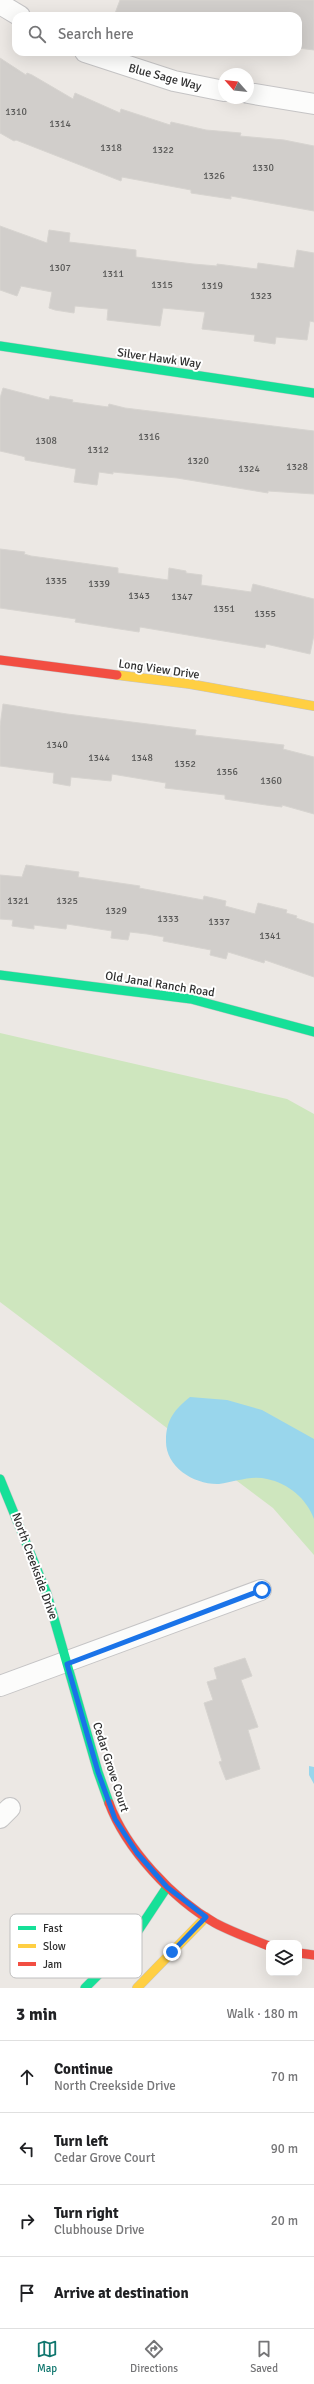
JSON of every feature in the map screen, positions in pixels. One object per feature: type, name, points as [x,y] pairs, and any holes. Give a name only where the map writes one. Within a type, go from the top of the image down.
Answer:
[{"type":"street","points":[[0,4],[13,12]]},
{"type":"street","name":"Blue Sage Way","points":[[97,56],[174,81],[218,90]]},
{"type":"street","points":[[254,94],[314,104]]},
{"type":"street","name":"Silver Hawk Way","points":[[0,346],[314,393]]},
{"type":"street","name":"Long View Drive","points":[[0,660],[190,684],[314,706]]},
{"type":"street","name":"Old Janal Ranch Road","points":[[0,975],[191,999],[314,1032]]},
{"type":"street","name":"North Creekside Drive","points":[[0,1479],[12,1502],[47,1594],[67,1664]]},
{"type":"street","points":[[0,1686],[67,1664],[262,1590]]},
{"type":"street","name":"Cedar Grove Court","points":[[67,1664],[98,1772],[115,1819],[137,1853],[167,1887],[206,1917],[248,1938],[266,1945]]},
{"type":"street","points":[[142,1925],[167,1887]]},
{"type":"street","points":[[137,1988],[206,1917]]},
{"type":"street","points":[[302,1953],[314,1955]]},
{"type":"street","points":[[85,1988],[95,1978]]},
{"type":"green space","points":[[0,1033],[287,1099],[314,1114],[314,1555],[273,1508],[0,1302]]},
{"type":"water","points":[[190,1397],[227,1400],[262,1410],[314,1439],[314,1519],[307,1505],[296,1493],[275,1481],[255,1478],[210,1484],[191,1478],[176,1466],[170,1458],[167,1450],[166,1433],[172,1416]]},
{"type":"water","points":[[309,1766],[314,1767],[314,1784],[309,1775]]},
{"type":"building","points":[[120,0],[314,0],[314,50],[302,48],[302,12],[116,12]]},
{"type":"building","points":[[0,58],[26,75],[27,73],[32,75],[73,99],[75,93],[120,113],[121,109],[170,125],[171,122],[206,130],[241,133],[240,136],[284,140],[314,146],[314,211],[231,196],[231,199],[191,193],[191,190],[122,177],[121,181],[16,140],[14,141],[0,133]]},
{"type":"building","points":[[0,226],[47,243],[49,230],[70,233],[69,242],[136,250],[136,257],[193,264],[217,266],[217,264],[257,269],[258,263],[294,268],[297,250],[314,253],[314,322],[310,321],[307,340],[276,337],[275,344],[254,341],[255,335],[202,329],[205,312],[163,308],[160,326],[107,320],[108,309],[75,306],[74,313],[55,310],[49,308],[52,292],[21,286],[17,296],[0,290]]},
{"type":"building","points":[[3,388],[49,400],[50,396],[73,400],[72,402],[108,407],[109,404],[125,408],[314,431],[314,494],[268,491],[268,493],[177,478],[113,472],[113,474],[99,472],[97,485],[74,482],[76,469],[25,460],[25,457],[0,451],[0,398]]},
{"type":"building","points":[[0,549],[25,552],[24,554],[31,556],[118,568],[118,573],[168,580],[169,568],[186,571],[186,573],[202,575],[201,585],[251,592],[253,584],[314,599],[314,635],[310,654],[266,644],[265,648],[140,627],[139,632],[75,622],[76,619],[0,608]]},
{"type":"building","points":[[3,704],[67,714],[196,730],[195,735],[284,745],[283,749],[314,757],[314,814],[282,805],[282,807],[225,799],[225,795],[165,788],[166,783],[112,774],[111,781],[71,777],[70,786],[53,783],[54,773],[0,766],[0,726]]},
{"type":"building","points":[[26,865],[79,872],[78,877],[140,886],[139,888],[203,900],[204,896],[226,901],[225,906],[255,914],[258,903],[287,910],[286,913],[297,916],[296,918],[314,924],[314,977],[265,960],[264,963],[228,952],[226,959],[210,955],[211,950],[163,941],[164,937],[147,934],[130,932],[128,940],[111,938],[112,931],[67,924],[66,929],[34,925],[34,929],[12,926],[13,920],[0,919],[0,875],[22,877]]},
{"type":"building","points":[[245,1658],[252,1676],[241,1680],[258,1727],[248,1730],[260,1769],[226,1780],[219,1762],[222,1761],[204,1703],[213,1700],[207,1682],[217,1679],[214,1668]]},
{"type":"traffic: fast","points":[[0,346],[314,393]]},
{"type":"traffic: fast","points":[[0,975],[191,999],[314,1032]]},
{"type":"traffic: fast","points":[[0,1479],[47,1594],[98,1772],[109,1803]]},
{"type":"traffic: fast","points":[[142,1925],[167,1887]]},
{"type":"traffic: fast","points":[[85,1988],[95,1978]]},
{"type":"traffic: slow","points":[[117,675],[190,684],[314,706]]},
{"type":"traffic: slow","points":[[137,1988],[206,1917]]},
{"type":"traffic: jam","points":[[0,660],[117,675]]},
{"type":"traffic: jam","points":[[109,1803],[127,1838],[139,1855],[167,1887],[183,1901],[215,1923],[266,1945]]},
{"type":"traffic: jam","points":[[302,1953],[314,1955]]},
{"type":"route","points":[[172,1952],[206,1917],[167,1887],[137,1853],[115,1819],[98,1772],[67,1664],[262,1590]]}]
